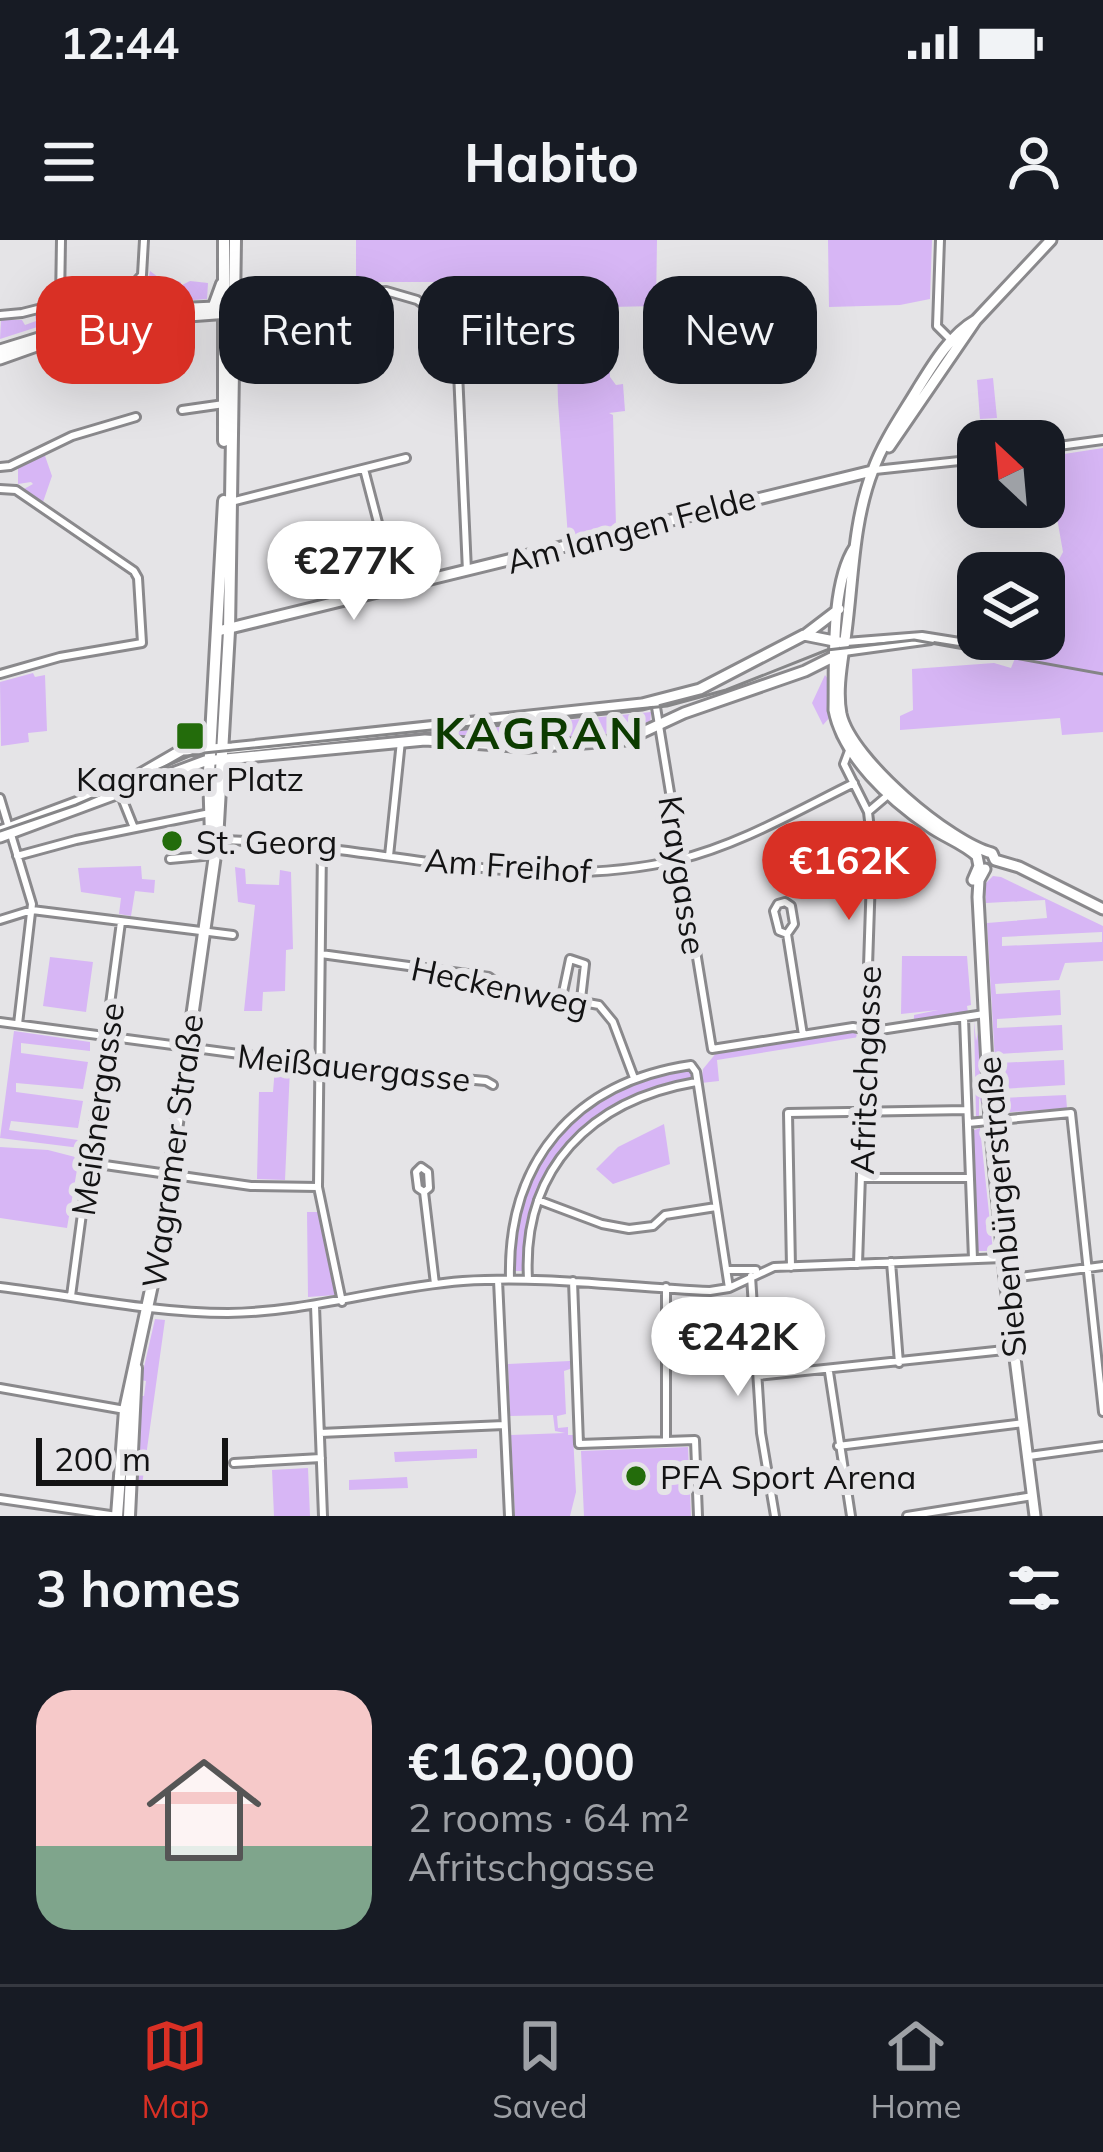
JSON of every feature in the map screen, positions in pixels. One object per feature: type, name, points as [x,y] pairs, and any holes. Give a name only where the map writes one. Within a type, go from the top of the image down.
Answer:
[{"type":"main road","name":"Wagramer Straße","points":[[224,240],[224,276]]},
{"type":"main road","name":"Wagramer Straße","points":[[229,276],[235,240]]},
{"type":"main road","points":[[1051,240],[955,344],[898,420],[872,471],[840,648],[836,722],[892,792],[985,861],[1025,872],[1103,909]]},
{"type":"main road","points":[[0,354],[99,326],[219,311]]},
{"type":"main road","name":"Wagramer Straße","points":[[223,631],[224,384]]},
{"type":"main road","name":"Wagramer Straße","points":[[213,855],[210,813],[231,502],[227,384]]},
{"type":"main road","name":"Am langen Felde","points":[[223,631],[754,496],[872,471]]},
{"type":"main road","points":[[854,744],[841,711],[839,610],[856,546]]},
{"type":"main road","points":[[216,754],[655,701],[700,689],[804,635],[839,610]]},
{"type":"main road","points":[[804,635],[840,648]]},
{"type":"main road","points":[[5,832],[119,790],[182,751],[216,754],[451,739],[528,747],[626,740],[805,671],[840,648]]},
{"type":"main road","points":[[805,671],[825,672],[835,685]]},
{"type":"main road","name":"Wagramer Straße","points":[[129,1516],[136,1368],[170,1175],[217,841],[216,754]]},
{"type":"main road","name":"Siebenbürgerstraße","points":[[985,861],[973,878],[978,897],[990,1121],[1035,1516]]},
{"type":"main road","name":"Wagramer Straße","points":[[117,1516],[125,1410],[136,1368]]},
{"type":"street","points":[[60,276],[61,240]]},
{"type":"street","points":[[141,276],[144,240]]},
{"type":"street","points":[[940,240],[938,326],[955,344]]},
{"type":"street","points":[[394,293],[433,310],[456,345],[467,571]]},
{"type":"street","points":[[0,315],[36,309]]},
{"type":"street","points":[[182,410],[224,404]]},
{"type":"street","points":[[0,467],[72,436],[136,417]]},
{"type":"street","points":[[1065,445],[1103,440]]},
{"type":"street","points":[[231,502],[406,458]]},
{"type":"street","name":"Am langen Felde","points":[[872,471],[957,461]]},
{"type":"street","points":[[364,469],[395,590]]},
{"type":"street","points":[[0,489],[16,490],[134,571],[142,644],[0,674]]},
{"type":"street","points":[[840,648],[935,639],[957,642]]},
{"type":"street","name":"Kraygasse","points":[[655,701],[712,1049],[803,1035]]},
{"type":"street","points":[[389,856],[401,741]]},
{"type":"street","name":"Afritschgasse","points":[[854,744],[844,764],[868,812],[872,847],[858,1264]]},
{"type":"street","name":"Am Freihof","points":[[217,841],[322,846],[490,870],[608,872],[681,859],[730,843],[854,783]]},
{"type":"street","points":[[119,790],[134,828]]},
{"type":"street","points":[[868,812],[892,792]]},
{"type":"street","points":[[0,798],[5,832],[32,910],[17,1024]]},
{"type":"street","points":[[17,856],[210,813]]},
{"type":"street","points":[[322,846],[318,1187],[343,1303]]},
{"type":"street","points":[[170,859],[213,855]]},
{"type":"street","points":[[787,934],[779,931],[774,911],[785,902],[791,906],[794,924],[787,934],[803,1035],[984,1014]]},
{"type":"street","points":[[0,920],[32,910],[233,935]]},
{"type":"street","name":"Meißnergasse","points":[[71,1296],[122,922]]},
{"type":"street","name":"Heckenweg","points":[[321,954],[489,977],[504,988],[581,999],[607,1012],[634,1078]]},
{"type":"street","points":[[562,997],[570,959],[586,964],[581,999]]},
{"type":"street","name":"Siebenbürgerstraße","points":[[964,1018],[973,1259]]},
{"type":"street","name":"Meißauergasse","points":[[0,1022],[493,1085]]},
{"type":"street","points":[[509,1280],[514,1216],[540,1154],[578,1112],[634,1078],[695,1067],[729,1288]]},
{"type":"street","points":[[528,1279],[529,1237],[538,1200],[560,1158],[599,1118],[641,1095],[696,1082]]},
{"type":"street","points":[[791,1267],[787,1114],[967,1110]]},
{"type":"street","points":[[968,1123],[1072,1113],[1103,1412]]},
{"type":"street","points":[[91,1163],[258,1186],[318,1187]]},
{"type":"street","points":[[862,1178],[970,1178]]},
{"type":"street","points":[[424,1192],[435,1284]]},
{"type":"street","points":[[538,1200],[620,1228],[651,1226],[664,1215],[716,1207]]},
{"type":"street","points":[[0,1287],[225,1313],[343,1303],[435,1284],[528,1279],[729,1288],[756,1274],[791,1267],[1004,1258]]},
{"type":"street","points":[[891,1262],[899,1363]]},
{"type":"street","points":[[1005,1279],[1103,1267]]},
{"type":"street","points":[[726,1270],[756,1274]]},
{"type":"street","points":[[756,1274],[763,1452],[775,1516]]},
{"type":"street","points":[[498,1280],[509,1516]]},
{"type":"street","points":[[573,1281],[579,1444],[695,1440],[698,1516]]},
{"type":"street","points":[[666,1287],[666,1440]]},
{"type":"street","points":[[315,1306],[323,1516]]},
{"type":"street","points":[[758,1376],[1014,1349]]},
{"type":"street","points":[[829,1372],[851,1516]]},
{"type":"street","points":[[0,1388],[125,1410]]},
{"type":"street","points":[[838,1446],[1024,1423]]},
{"type":"street","points":[[320,1433],[504,1425]]},
{"type":"street","points":[[1028,1456],[1103,1446]]},
{"type":"street","points":[[234,1463],[321,1459]]},
{"type":"street","points":[[907,1516],[1033,1496]]},
{"type":"street","points":[[0,1499],[117,1516]]},
{"type":"shaded area","points":[[356,240],[657,240],[656,276],[643,276],[643,306],[619,307],[619,276],[418,276],[418,282],[394,282],[394,276],[356,276]]},
{"type":"shaded area","points":[[828,240],[932,240],[930,299],[900,305],[829,307]]},
{"type":"shaded area","points":[[195,282],[208,283],[207,299],[195,300]]},
{"type":"shaded area","points":[[1,320],[22,320],[25,325],[36,321],[36,327],[0,339]]},
{"type":"shaded area","points":[[993,378],[997,418],[980,419],[977,380]]},
{"type":"shaded area","points":[[558,384],[623,384],[625,411],[609,413],[613,415],[616,525],[568,537]]},
{"type":"shaded area","points":[[1103,448],[1103,732],[1062,735],[1060,718],[900,730],[900,716],[913,710],[912,669],[994,663],[1011,668],[1014,660],[1065,660],[1065,552],[1059,528],[1065,528],[1065,454]]},
{"type":"shaded area","points":[[44,453],[52,476],[43,502],[24,489],[31,482],[18,484],[18,467]]},
{"type":"shaded area","points":[[33,673],[35,677],[45,675],[47,731],[28,733],[29,742],[1,746],[0,682]]},
{"type":"shaded area","points":[[825,675],[831,683],[830,717],[823,725],[812,703]]},
{"type":"shaded area","points":[[651,712],[650,724],[606,739],[531,744],[458,737],[459,731]]},
{"type":"shaded area","points":[[141,866],[142,879],[155,880],[154,893],[135,891],[131,916],[119,914],[121,898],[81,892],[78,868]]},
{"type":"shaded area","points":[[235,867],[245,869],[246,884],[279,885],[280,870],[291,872],[293,949],[286,950],[285,991],[263,992],[262,1011],[244,1011],[255,905],[238,902]]},
{"type":"shaded area","points":[[993,876],[1001,877],[1103,926],[1103,961],[1065,963],[1059,980],[995,984],[996,994],[1060,990],[1061,1015],[997,1019],[997,1028],[1062,1025],[1063,1050],[999,1054],[999,1063],[1064,1060],[1065,1085],[1001,1089],[1001,1098],[1066,1095],[1067,1108],[998,1113],[987,923],[1047,918],[1045,900],[986,903],[985,884]],"holes":[[[1102,932],[1102,942],[1002,946],[1002,937]]]},
{"type":"shaded area","points":[[902,956],[967,956],[968,1012],[914,1021],[914,1015],[938,1010],[901,1014]]},
{"type":"shaded area","points":[[50,957],[93,962],[86,1012],[43,1006]]},
{"type":"shaded area","points":[[974,1021],[976,1041],[980,1024],[985,1113],[979,1097],[979,1117],[976,1117]]},
{"type":"shaded area","points":[[852,1030],[859,1037],[717,1060],[719,1081],[701,1083],[703,1069],[717,1052]]},
{"type":"shaded area","points":[[14,1031],[90,1042],[90,1051],[21,1043],[21,1053],[88,1062],[83,1089],[16,1083],[16,1092],[83,1101],[78,1128],[11,1121],[9,1130],[78,1140],[80,1148],[0,1138]]},
{"type":"shaded area","points":[[275,1067],[290,1068],[285,1180],[257,1179],[259,1092],[273,1092]]},
{"type":"shaded area","points":[[688,1068],[692,1081],[623,1104],[570,1143],[537,1198],[525,1271],[512,1271],[520,1209],[545,1153],[564,1129],[612,1091],[647,1076]]},
{"type":"shaded area","points":[[664,1124],[670,1164],[613,1184],[596,1169],[618,1147]]},
{"type":"shaded area","points":[[980,1128],[993,1251],[976,1251],[972,1131]]},
{"type":"shaded area","points":[[0,1147],[48,1150],[79,1158],[67,1228],[0,1218]]},
{"type":"shaded area","points":[[307,1212],[320,1212],[336,1295],[308,1297]]},
{"type":"shaded area","points":[[155,1319],[165,1320],[142,1485],[136,1484],[139,1436],[135,1435]]},
{"type":"shaded area","points":[[570,1361],[570,1369],[564,1371],[566,1414],[557,1416],[558,1428],[568,1427],[568,1435],[573,1435],[576,1492],[570,1516],[515,1516],[511,1435],[565,1433],[555,1431],[553,1415],[510,1416],[508,1364]]},
{"type":"shaded area","name":"PFA Sport Arena","points":[[688,1447],[691,1516],[584,1516],[581,1451]]},
{"type":"shaded area","points":[[477,1449],[477,1458],[395,1462],[394,1452]]},
{"type":"shaded area","points":[[308,1468],[310,1516],[274,1516],[272,1470]]},
{"type":"shaded area","points":[[407,1477],[408,1488],[349,1490],[349,1480]]},
{"type":"tram line","points":[[0,831],[76,805],[194,754],[667,706],[726,690],[827,650],[914,640],[1103,674]]},
{"type":"place","name":"Kagraner Platz","points":[[190,736]]},
{"type":"place","name":"St. Georg","points":[[172,841]]},
{"type":"place","name":"PFA Sport Arena","points":[[636,1476]]},
{"type":"district","name":"KAGRAN","points":[[540,732]]}]
